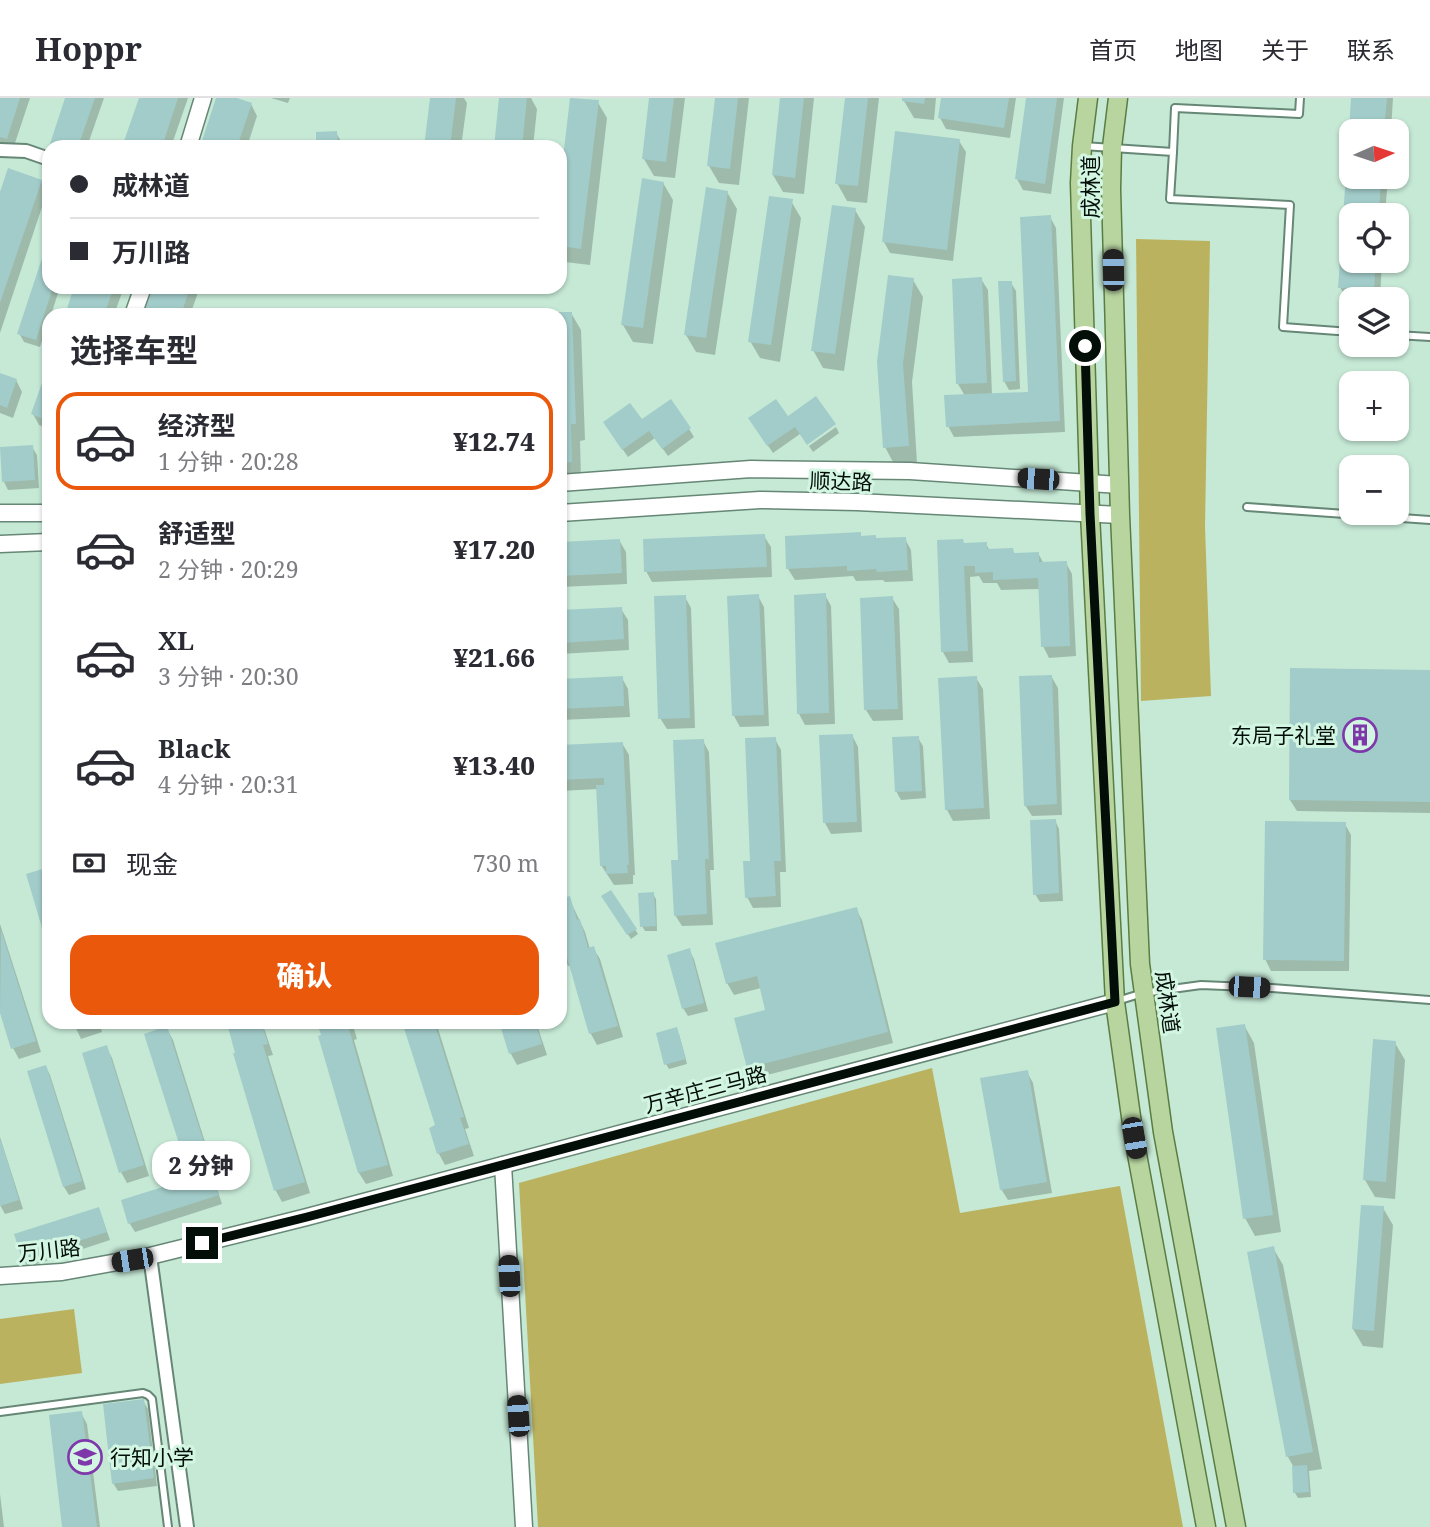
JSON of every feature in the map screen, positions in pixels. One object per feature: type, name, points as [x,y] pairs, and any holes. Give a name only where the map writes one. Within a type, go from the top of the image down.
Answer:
[{"type":"main road","name":"成林道","points":[[1088,98],[1080,183],[1090,514],[1115,1002],[1134,1138],[1206,1527]]},
{"type":"main road","name":"成林道","points":[[1118,98],[1112,147],[1111,189],[1120,515],[1140,964],[1163,1132],[1236,1527]]},
{"type":"street","points":[[190,140],[203,98]]},
{"type":"street","points":[[0,149],[26,151],[42,157]]},
{"type":"street","name":"顺达路","points":[[567,482],[751,469],[909,471],[1119,485]]},
{"type":"street","name":"顺达路","points":[[567,513],[760,500],[1120,515]]},
{"type":"street","points":[[0,513],[42,513]]},
{"type":"street","points":[[0,544],[42,542]]},
{"type":"street","name":"万辛庄三马路","points":[[307,1217],[1115,1002]]},
{"type":"street","points":[[503,1165],[524,1527]]},
{"type":"street","name":"万川路","points":[[0,1276],[62,1272],[150,1256],[307,1217]]},
{"type":"street","points":[[150,1256],[186,1523]]},
{"type":"lane","points":[[1300,98],[1298,114],[1175,108],[1170,198],[1290,205],[1283,327],[1339,331]]},
{"type":"lane","points":[[1082,146],[1173,152]]},
{"type":"lane","points":[[1409,336],[1430,337]]},
{"type":"lane","points":[[1247,507],[1430,520]]},
{"type":"lane","points":[[1115,1002],[1143,993],[1201,985],[1430,999]]},
{"type":"lane","points":[[0,1412],[143,1393],[148,1395],[152,1399],[169,1524],[186,1523]]},
{"type":"shaded area","points":[[1136,239],[1210,241],[1205,527],[1211,696],[1141,701]]},
{"type":"shaded area","points":[[932,1068],[960,1213],[1120,1186],[1183,1527],[538,1527],[519,1183]]},
{"type":"shaded area","points":[[74,1309],[82,1373],[0,1384],[0,1319]]},
{"type":"building","points":[[0,98],[20,98],[7,139],[0,137]]},
{"type":"building","points":[[65,98],[95,98],[80,140],[51,140]]},
{"type":"building","points":[[139,98],[178,98],[164,140],[124,140]]},
{"type":"building","points":[[216,98],[237,98],[252,103],[239,140],[202,140]]},
{"type":"building","points":[[430,98],[456,98],[451,140],[425,140]]},
{"type":"building","points":[[499,98],[527,98],[523,140],[495,140]]},
{"type":"building","points":[[570,98],[599,100],[581,249],[567,247],[565,140]]},
{"type":"building","points":[[649,98],[674,98],[666,162],[642,159]]},
{"type":"building","points":[[715,98],[738,98],[730,169],[707,166]]},
{"type":"building","points":[[780,98],[804,98],[795,178],[772,175]]},
{"type":"building","points":[[845,98],[868,98],[858,186],[835,184]]},
{"type":"building","points":[[902,98],[925,98],[924,104],[902,101]]},
{"type":"building","points":[[941,98],[1009,98],[1004,128],[938,118]]},
{"type":"building","points":[[1026,98],[1057,98],[1045,184],[1015,179]]},
{"type":"building","points":[[1351,98],[1387,98],[1385,119],[1350,119]]},
{"type":"building","points":[[337,131],[338,140],[316,140],[316,132]]},
{"type":"building","points":[[895,131],[960,139],[947,250],[882,242]]},
{"type":"building","points":[[8,168],[42,180],[0,303],[0,192]]},
{"type":"building","points":[[642,178],[664,182],[643,328],[621,325]]},
{"type":"building","points":[[706,187],[728,191],[706,338],[684,335]]},
{"type":"building","points":[[1345,189],[1380,189],[1380,203],[1344,203]]},
{"type":"building","points":[[769,196],[793,199],[771,345],[748,342]]},
{"type":"building","points":[[832,205],[856,208],[835,354],[811,351]]},
{"type":"building","points":[[1051,215],[1060,421],[946,427],[944,395],[1028,392],[1020,217]]},
{"type":"building","points":[[42,258],[42,294],[51,294],[46,308],[42,308],[42,321],[36,340],[17,334]]},
{"type":"building","points":[[1339,273],[1375,273],[1374,287],[1338,288]]},
{"type":"building","points":[[888,275],[914,278],[903,364],[909,446],[883,448],[877,362]]},
{"type":"building","points":[[982,277],[987,383],[956,384],[952,279]]},
{"type":"building","points":[[998,281],[1012,281],[1016,381],[1003,382]]},
{"type":"building","points":[[72,294],[112,294],[106,308],[67,308]]},
{"type":"building","points":[[150,294],[188,294],[183,308],[146,308]]},
{"type":"building","points":[[567,312],[572,312],[576,424],[571,424],[572,462],[567,462]]},
{"type":"building","points":[[0,373],[17,379],[7,408],[0,405]]},
{"type":"building","points":[[42,383],[42,418],[31,414]]},
{"type":"building","points":[[816,396],[836,424],[807,445],[795,427],[767,446],[748,418],[776,399],[788,416]]},
{"type":"building","points":[[671,399],[691,428],[662,449],[649,431],[622,450],[603,422],[630,403],[642,419]]},
{"type":"building","points":[[33,445],[35,480],[2,482],[0,447]]},
{"type":"building","points":[[861,532],[861,536],[876,535],[876,538],[906,537],[908,570],[847,571],[847,566],[786,569],[785,536]]},
{"type":"building","points":[[765,534],[767,567],[644,572],[643,539]]},
{"type":"building","points":[[620,539],[622,573],[567,576],[567,542]]},
{"type":"building","points":[[963,539],[964,543],[987,542],[987,549],[1013,548],[1014,553],[1039,552],[1039,562],[1067,561],[1070,646],[1041,647],[1038,578],[993,580],[993,572],[975,573],[975,566],[964,566],[968,651],[941,652],[937,540]]},
{"type":"building","points":[[826,593],[829,713],[797,714],[794,595]]},
{"type":"building","points":[[759,594],[764,715],[732,716],[727,596]]},
{"type":"building","points":[[686,595],[690,718],[658,719],[654,596]]},
{"type":"building","points":[[893,596],[898,709],[864,710],[860,598]]},
{"type":"building","points":[[622,607],[624,639],[567,643],[567,610]]},
{"type":"building","name":"东局子礼堂","points":[[1290,668],[1430,670],[1430,802],[1289,800]]},
{"type":"building","points":[[1052,675],[1057,804],[1024,806],[1019,676]]},
{"type":"building","points":[[623,676],[624,706],[567,709],[567,679]]},
{"type":"building","points":[[977,676],[984,808],[945,810],[938,678]]},
{"type":"building","points":[[853,734],[857,822],[823,823],[819,735]]},
{"type":"building","points":[[919,736],[922,791],[895,792],[892,737]]},
{"type":"building","points":[[776,737],[781,861],[774,861],[776,896],[745,898],[743,861],[750,861],[745,738]]},
{"type":"building","points":[[704,739],[709,859],[705,859],[707,914],[674,916],[671,860],[678,860],[673,740]]},
{"type":"building","points":[[623,742],[628,873],[606,874],[606,866],[600,866],[596,785],[604,785],[604,778],[567,780],[567,745]]},
{"type":"building","points":[[1056,819],[1059,893],[1033,895],[1030,820]]},
{"type":"building","points":[[1265,821],[1346,822],[1344,961],[1263,960]]},
{"type":"building","points":[[42,869],[42,928],[26,874]]},
{"type":"building","points":[[611,890],[637,929],[627,935],[601,896]]},
{"type":"building","points":[[654,892],[656,926],[640,927],[638,893]]},
{"type":"building","points":[[570,896],[577,920],[580,919],[588,948],[594,946],[618,1026],[589,1034],[567,957],[567,897]]},
{"type":"building","points":[[857,907],[888,1032],[747,1068],[734,1018],[765,1010],[757,976],[726,984],[715,943]]},
{"type":"building","points":[[1,930],[36,1041],[11,1049],[0,1013]]},
{"type":"building","points":[[690,948],[704,1003],[682,1009],[667,955]]},
{"type":"building","points":[[1245,1024],[1273,1215],[1243,1219],[1216,1028]]},
{"type":"building","points":[[677,1027],[686,1059],[664,1065],[656,1033]]},
{"type":"building","points":[[168,1029],[205,1146],[182,1153],[144,1034]]},
{"type":"building","points":[[229,1029],[263,1029],[268,1044],[263,1045],[305,1182],[274,1191]]},
{"type":"building","points":[[319,1029],[349,1029],[388,1165],[358,1173],[318,1036],[321,1035]]},
{"type":"building","points":[[404,1029],[436,1029],[464,1117],[460,1118],[469,1144],[437,1154],[429,1128],[435,1125]]},
{"type":"building","points":[[501,1029],[537,1029],[542,1044],[509,1054]]},
{"type":"building","points":[[1373,1039],[1396,1041],[1386,1182],[1363,1180]]},
{"type":"building","points":[[107,1045],[144,1165],[119,1173],[82,1053]]},
{"type":"building","points":[[46,1065],[82,1181],[63,1187],[27,1071]]},
{"type":"building","points":[[1028,1070],[1047,1182],[1000,1190],[980,1078]]},
{"type":"building","points":[[0,1141],[19,1200],[0,1206]]},
{"type":"building","points":[[211,1172],[219,1195],[128,1224],[121,1200]]},
{"type":"building","points":[[1361,1205],[1384,1206],[1374,1331],[1352,1329]]},
{"type":"building","points":[[99,1207],[107,1232],[22,1259],[14,1234]]},
{"type":"building","points":[[1274,1246],[1313,1452],[1286,1457],[1247,1252]]},
{"type":"building","points":[[144,1399],[154,1478],[112,1484],[103,1404]]},
{"type":"building","points":[[82,1411],[97,1527],[62,1527],[49,1415]]},
{"type":"building","points":[[1307,1465],[1309,1492],[1293,1493],[1292,1466]]},
{"type":"place","name":"东局子礼堂","points":[[1360,735]]},
{"type":"place","name":"行知小学","points":[[85,1457]]},
{"type":"route","points":[[202,1243],[1115,1002],[1090,514],[1085,346]]}]
